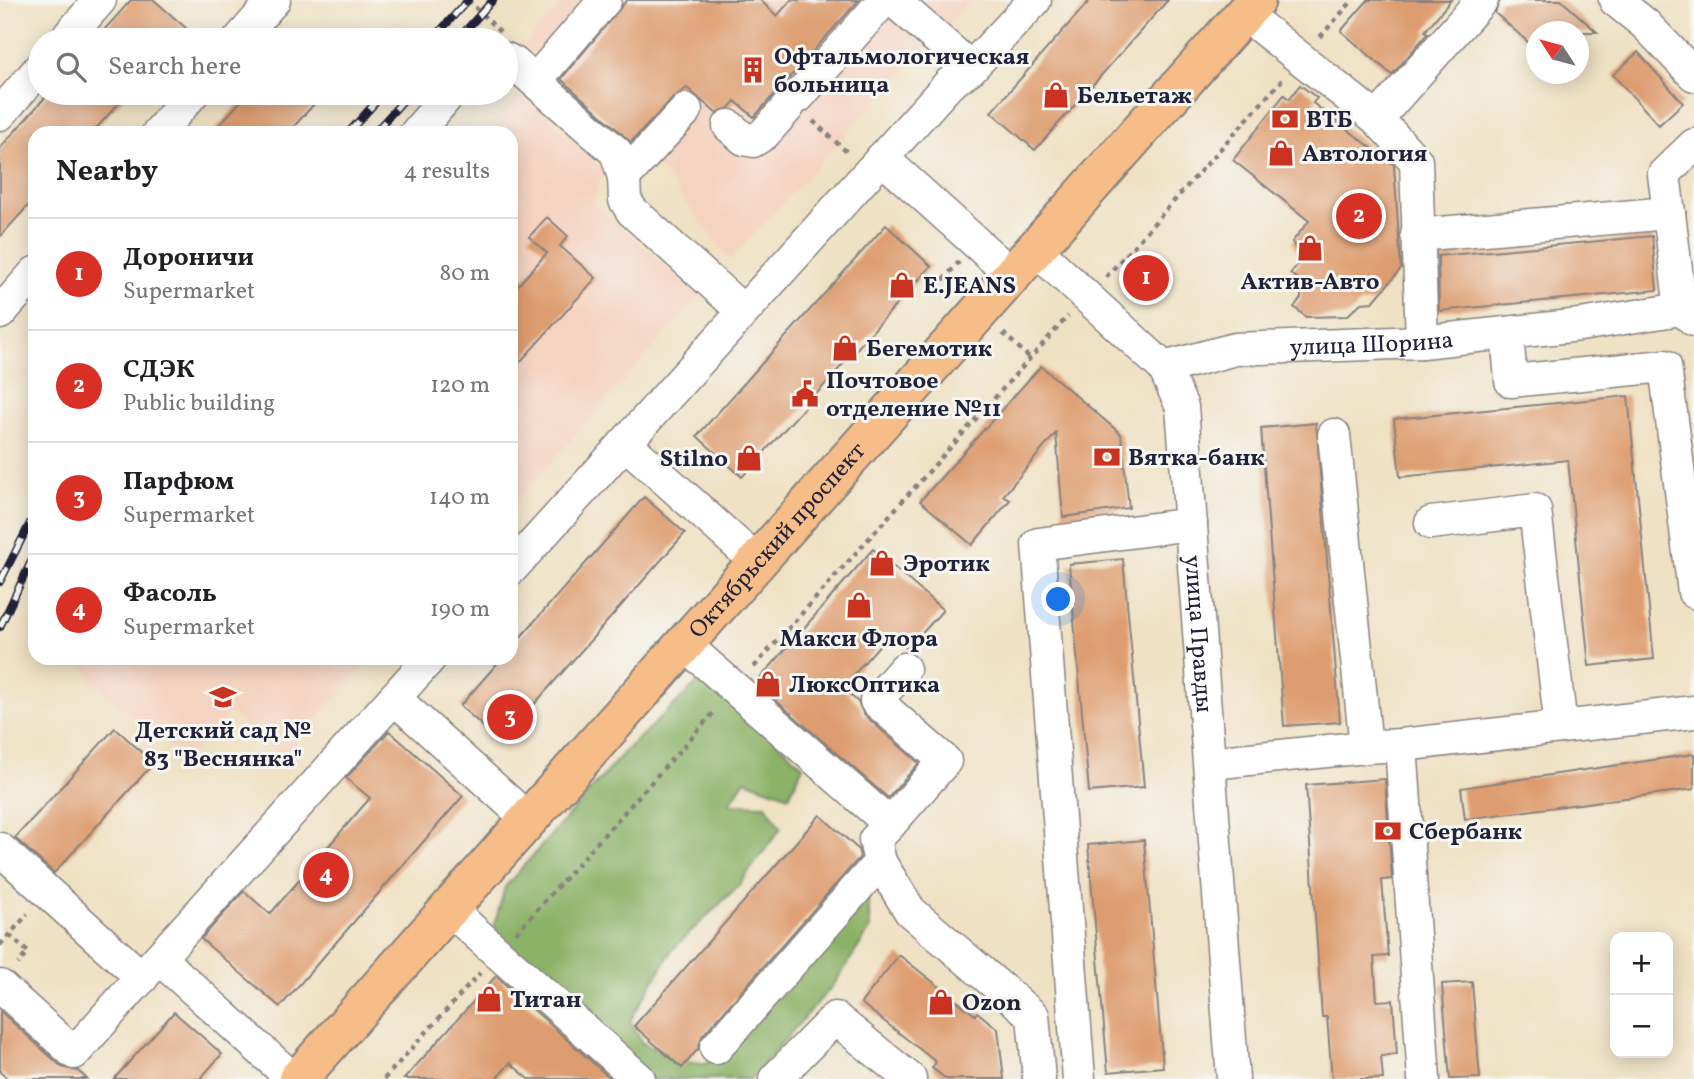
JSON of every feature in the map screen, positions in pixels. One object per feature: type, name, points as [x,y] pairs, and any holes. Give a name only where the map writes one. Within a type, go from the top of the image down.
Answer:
[{"type":"main road","name":"Октябрьский проспект","points":[[305,1076],[449,909],[1250,7]]},
{"type":"street","points":[[76,28],[100,0]]},
{"type":"street","points":[[250,28],[274,0]]},
{"type":"street","points":[[535,81],[605,0]]},
{"type":"street","points":[[729,126],[744,139],[753,141],[796,105],[884,0]]},
{"type":"street","points":[[893,0],[971,68]]},
{"type":"street","points":[[518,561],[949,83],[971,68],[1035,0]]},
{"type":"street","points":[[1377,119],[1482,0]]},
{"type":"street","points":[[1615,0],[1645,24],[1694,75]]},
{"type":"street","points":[[1250,7],[1300,59],[1377,119],[1416,161],[1422,342]]},
{"type":"street","points":[[518,68],[616,152],[624,177],[625,200],[632,211],[743,311]]},
{"type":"street","points":[[0,114],[28,82]]},
{"type":"street","points":[[164,126],[182,105]]},
{"type":"street","points":[[422,126],[440,105]]},
{"type":"street","points":[[624,177],[686,110]]},
{"type":"street","points":[[1687,315],[1664,174],[1694,145]]},
{"type":"street","name":"улица Правды","points":[[875,165],[1023,262],[1164,368],[1182,407],[1233,1079]]},
{"type":"street","points":[[1417,235],[1669,213]]},
{"type":"street","points":[[2,305],[28,279]]},
{"type":"street","name":"улица Шорина","points":[[1164,368],[1235,349],[1422,342],[1687,315]]},
{"type":"street","points":[[1507,333],[1511,381],[1665,366],[1694,592]]},
{"type":"street","points":[[1334,435],[1366,747]]},
{"type":"street","points":[[625,443],[757,562]]},
{"type":"street","points":[[1431,523],[1535,510],[1561,727]]},
{"type":"street","points":[[1079,1079],[1038,544],[1191,524]]},
{"type":"street","points":[[684,644],[890,824]]},
{"type":"street","points":[[5,980],[74,1053],[424,665]]},
{"type":"street","points":[[904,669],[876,701],[945,761],[875,841],[880,862],[910,911],[1033,1016],[1039,1079]]},
{"type":"street","points":[[394,698],[529,820]]},
{"type":"street","points":[[1211,764],[1694,712]]},
{"type":"street","points":[[1401,745],[1424,1079]]},
{"type":"street","points":[[0,849],[47,892],[305,1076]]},
{"type":"street","points":[[716,1048],[880,862]]},
{"type":"street","points":[[449,909],[639,1079]]},
{"type":"street","points":[[775,1079],[835,1018],[910,1079]]},
{"type":"path","points":[[1110,274],[1353,0]]},
{"type":"path","points":[[796,105],[875,165]]},
{"type":"path","points":[[996,327],[1031,359]]},
{"type":"path","points":[[0,945],[47,892]]},
{"type":"path","points":[[5,980],[28,952],[9,935]]},
{"type":"shaded area","points":[[564,0],[971,0],[730,260],[658,166],[524,45]]},
{"type":"shaded area","points":[[522,91],[604,170],[593,202],[700,296],[518,499],[518,126],[490,126],[509,105],[518,105],[518,95]]},
{"type":"shaded area","name":"Детский сад № 83 \"Веснянка\"","points":[[84,665],[367,665],[281,758],[229,712],[186,760],[93,683]]},
{"type":"green space","points":[[706,675],[803,766],[789,796],[745,780],[729,804],[766,805],[781,828],[738,886],[672,950],[630,1021],[642,1043],[683,1062],[706,1064],[867,883],[870,929],[835,983],[750,1079],[636,1079],[516,962],[494,926],[505,887],[627,749]]},
{"type":"building","points":[[131,0],[154,0],[186,28],[106,28]]},
{"type":"building","name":"Офтальмологическая больница","points":[[627,0],[760,0],[777,16],[791,0],[859,0],[754,117],[735,101],[729,108],[716,113],[687,88],[673,98],[631,142],[561,79]]},
{"type":"building","points":[[1090,0],[1168,0],[1035,150],[991,112]]},
{"type":"building","points":[[1368,0],[1451,0],[1425,31],[1428,33],[1392,75],[1341,31]]},
{"type":"building","points":[[1500,0],[1561,0],[1585,21],[1526,21],[1526,40],[1495,13]]},
{"type":"building","points":[[1638,52],[1683,103],[1659,125],[1613,75]]},
{"type":"building","points":[[1300,85],[1317,98],[1313,103],[1394,165],[1401,269],[1373,302],[1361,303],[1347,316],[1306,317],[1294,307],[1301,298],[1300,280],[1290,274],[1301,260],[1292,242],[1309,221],[1233,160],[1284,95],[1289,99]]},
{"type":"building","points":[[38,105],[117,105],[98,126],[28,126],[28,206],[0,237],[0,148]]},
{"type":"building","points":[[237,105],[313,105],[294,126],[218,126]]},
{"type":"building","points":[[547,217],[568,236],[560,246],[596,278],[518,364],[518,285],[547,253],[529,237]]},
{"type":"building","points":[[886,225],[931,266],[742,477],[697,436]]},
{"type":"building","points":[[1652,236],[1657,290],[1439,311],[1438,256]]},
{"type":"building","points":[[1143,260],[1163,278],[1148,294],[1128,277]]},
{"type":"building","points":[[1041,366],[1121,434],[1129,508],[1063,517],[1056,433],[1003,496],[1010,500],[972,545],[920,501]]},
{"type":"building","points":[[1628,396],[1654,659],[1589,666],[1568,460],[1400,477],[1394,419]]},
{"type":"building","points":[[1316,423],[1340,722],[1284,726],[1261,428]]},
{"type":"building","points":[[644,497],[685,533],[501,742],[460,706],[496,665],[518,665],[518,640]]},
{"type":"building","points":[[873,549],[943,610],[908,649],[890,633],[842,688],[858,702],[864,715],[919,763],[888,798],[756,683]]},
{"type":"building","points":[[1123,559],[1144,787],[1089,792],[1069,564]]},
{"type":"building","points":[[115,728],[154,763],[54,873],[15,838]]},
{"type":"building","points":[[389,731],[463,796],[280,1007],[201,939],[244,891],[270,914],[370,798],[346,778]]},
{"type":"building","points":[[1694,754],[1694,789],[1465,819],[1461,788]]},
{"type":"building","points":[[1385,779],[1392,879],[1382,880],[1388,956],[1374,957],[1377,1001],[1393,1000],[1397,1054],[1381,1056],[1383,1079],[1332,1079],[1327,1017],[1322,1017],[1306,785]]},
{"type":"building","points":[[820,815],[858,849],[860,857],[702,1036],[698,1049],[682,1068],[634,1026]]},
{"type":"building","points":[[1144,840],[1163,1067],[1108,1072],[1088,845]]},
{"type":"building","points":[[899,955],[975,1015],[977,1012],[998,1029],[1004,1079],[946,1079],[932,1068],[936,1062],[861,1003]]},
{"type":"building","points":[[496,976],[611,1079],[529,1079],[510,1063],[496,1079],[404,1079]]},
{"type":"building","points":[[1472,982],[1480,1078],[1450,1079],[1442,984]]},
{"type":"building","points":[[0,1011],[62,1067],[78,1071],[87,1079],[8,1079],[0,1072]]},
{"type":"building","points":[[174,1012],[222,1054],[200,1079],[114,1079]]},
{"type":"railway","points":[[443,28],[468,0]]},
{"type":"railway","points":[[468,28],[493,0]]},
{"type":"railway","points":[[354,126],[373,105]]},
{"type":"railway","points":[[380,126],[399,105]]},
{"type":"railway","points":[[0,582],[28,527]]},
{"type":"railway","points":[[0,627],[28,568]]},
{"type":"place","name":"Офтальмологическая больница","points":[[753,70]]},
{"type":"place","name":"Бельетаж","points":[[1056,95]]},
{"type":"place","name":"ВТБ","points":[[1285,119]]},
{"type":"place","name":"Автология","points":[[1281,153]]},
{"type":"place","name":"СДЭК","points":[[1359,216]]},
{"type":"place","name":"Актив-Авто","points":[[1310,248]]},
{"type":"place","name":"Дороничи","points":[[1146,278]]},
{"type":"place","name":"E.JEANS","points":[[902,285]]},
{"type":"place","name":"Бегемотик","points":[[845,348]]},
{"type":"place","name":"Почтовое отделение №11","points":[[805,394]]},
{"type":"place","name":"Вятка-банк","points":[[1107,457]]},
{"type":"place","name":"Stilno","points":[[749,458]]},
{"type":"place","name":"Эротик","points":[[882,563]]},
{"type":"place","name":"Макси Флора","points":[[859,605]]},
{"type":"place","name":"ЛюксОптика","points":[[768,684]]},
{"type":"place","name":"Детский сад № 83 \"Веснянка\"","points":[[223,697]]},
{"type":"place","name":"Парфюм","points":[[510,717]]},
{"type":"place","name":"Сбербанк","points":[[1388,831]]},
{"type":"place","name":"Фасоль","points":[[326,875]]},
{"type":"place","name":"Титан","points":[[489,999]]},
{"type":"place","name":"Ozon","points":[[941,1002]]}]
